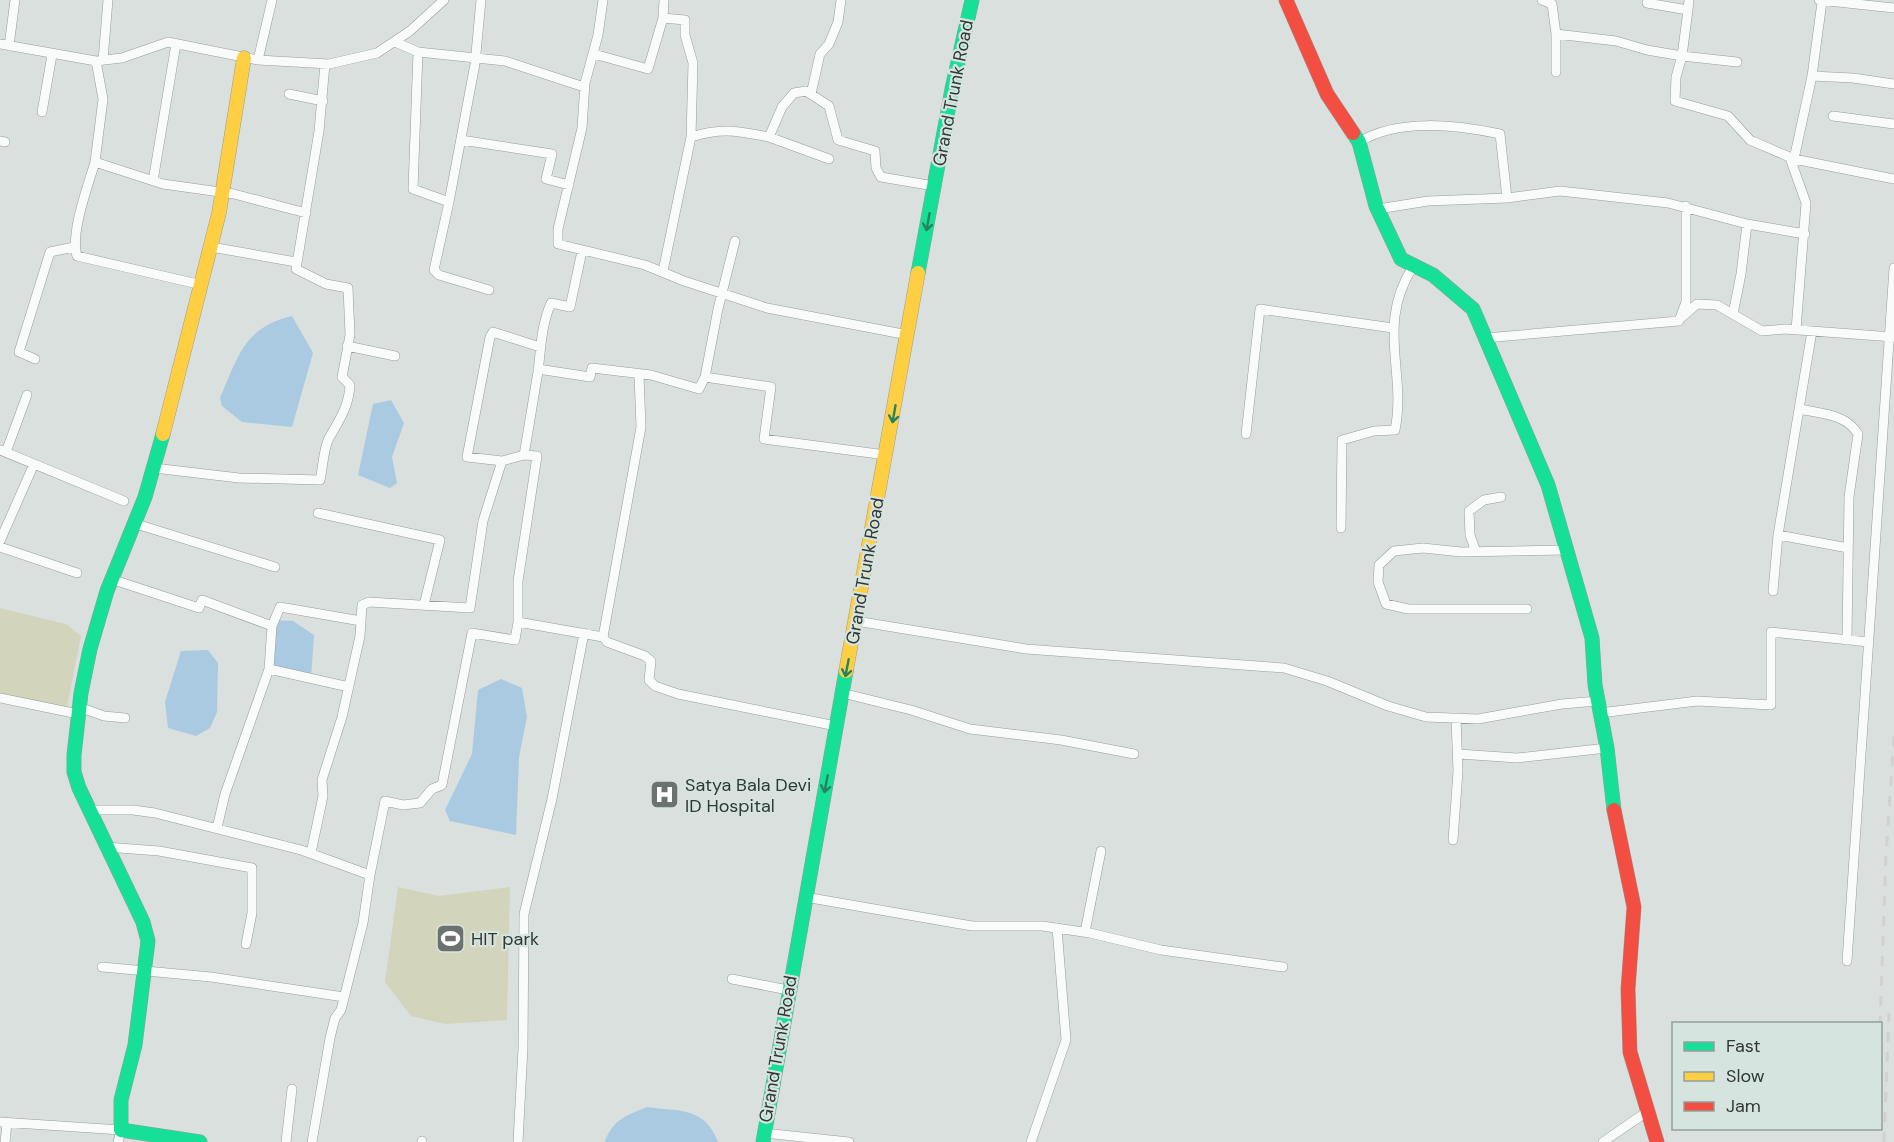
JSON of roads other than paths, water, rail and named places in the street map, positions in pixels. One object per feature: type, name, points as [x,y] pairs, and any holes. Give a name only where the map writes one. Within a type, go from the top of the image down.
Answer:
[{"type":"street","points":[[15,0],[5,45],[52,55],[99,60],[123,58],[168,42],[258,60],[325,64],[377,53],[395,42],[434,3],[444,0]]},
{"type":"street","points":[[108,0],[99,60],[103,99],[95,162],[74,247],[77,256],[86,259],[145,270],[202,285]]},
{"type":"street","points":[[258,60],[272,0]]},
{"type":"street","points":[[481,0],[475,58],[461,140],[434,270],[439,274],[489,290]]},
{"type":"street","points":[[603,0],[594,54],[584,87],[582,128],[558,229],[558,244],[663,271],[767,308],[908,335]]},
{"type":"street","points":[[594,54],[648,69],[663,18],[664,0]]},
{"type":"street","points":[[811,94],[820,54],[830,44],[838,22],[841,0]]},
{"type":"street","name":"Grand Trunk Road","points":[[763,1138],[934,186],[972,0]]},
{"type":"street","points":[[1286,0],[1327,94],[1359,142],[1378,209],[1401,258],[1433,275],[1473,309],[1548,486],[1592,638],[1612,798],[1634,907],[1628,989],[1630,1052],[1657,1142]]},
{"type":"street","points":[[1542,0],[1552,4],[1556,34],[1556,72]]},
{"type":"street","points":[[1796,330],[1806,203],[1792,159],[1812,76],[1820,1],[1894,8]]},
{"type":"street","points":[[1647,3],[1689,5],[1682,56],[1676,77],[1675,101],[1728,116],[1750,140],[1792,159],[1894,178]]},
{"type":"street","points":[[663,18],[685,20],[685,35],[693,63],[691,137],[663,271]]},
{"type":"street","points":[[1556,34],[1616,41],[1647,50],[1682,56],[1737,62]]},
{"type":"street","points":[[395,42],[418,52],[505,61],[584,87]]},
{"type":"street","points":[[153,181],[176,44]]},
{"type":"street","points":[[418,52],[412,189],[449,202]]},
{"type":"street","points":[[42,112],[52,55]]},
{"type":"street","points":[[119,1136],[121,1100],[135,1045],[148,940],[146,929],[88,810],[75,772],[79,711],[90,649],[111,579],[154,468],[202,285],[223,193],[244,58]]},
{"type":"street","points":[[154,468],[239,478],[320,480],[328,439],[341,420],[350,396],[350,385],[342,376],[351,314],[348,288],[326,284],[303,275],[296,269],[323,101],[325,64]]},
{"type":"street","points":[[1812,76],[1853,78],[1894,84]]},
{"type":"street","points":[[769,137],[782,107],[794,93],[806,91],[829,106],[838,140],[875,151],[876,168],[880,177],[934,186]]},
{"type":"street","points":[[290,94],[323,101]]},
{"type":"street","points":[[1833,116],[1894,124]]},
{"type":"street","points":[[1359,142],[1377,131],[1406,127],[1479,130],[1500,135],[1507,198]]},
{"type":"street","points":[[691,137],[715,130],[735,129],[769,137],[830,159]]},
{"type":"street","points":[[461,140],[552,154],[546,179],[569,185]]},
{"type":"street","points":[[95,162],[153,181],[223,193],[306,213]]},
{"type":"street","points":[[1378,209],[1428,201],[1507,198],[1560,190],[1686,206],[1747,224],[1805,234]]},
{"type":"street","points":[[1678,321],[1686,302],[1686,206]]},
{"type":"street","points":[[1733,314],[1742,274],[1747,224]]},
{"type":"street","points":[[538,369],[590,377],[592,368],[651,375],[699,389],[705,376],[735,241]]},
{"type":"street","points":[[35,359],[19,352],[50,252],[74,247]]},
{"type":"street","points":[[211,247],[296,262]]},
{"type":"street","points":[[524,455],[540,347],[551,303],[570,307],[582,251]]},
{"type":"street","points":[[1341,528],[1342,440],[1374,431],[1395,430],[1397,402],[1393,328],[1406,279],[1414,266]]},
{"type":"street","points":[[1847,961],[1892,337],[1894,268]]},
{"type":"street","points":[[1485,338],[1678,321],[1696,304],[1717,305],[1762,331],[1796,330],[1892,337]]},
{"type":"street","points":[[1246,434],[1260,309],[1393,328]]},
{"type":"street","points":[[1773,591],[1778,535],[1812,331]]},
{"type":"street","points":[[312,1142],[330,1038],[344,997],[363,923],[369,875],[386,801],[403,805],[420,803],[432,789],[442,785],[472,633],[515,640],[518,622],[518,581],[537,456],[524,455],[502,461],[467,457],[489,337],[493,332],[503,333],[540,347]]},
{"type":"street","points":[[347,346],[395,356]]},
{"type":"street","points":[[603,637],[639,446],[641,427],[639,375]]},
{"type":"street","points":[[705,376],[771,387],[764,439],[886,455]]},
{"type":"street","points":[[27,395],[3,451],[124,501]]},
{"type":"street","points":[[1800,409],[1834,416],[1852,423],[1858,434],[1849,497],[1846,640]]},
{"type":"street","points":[[311,853],[323,796],[322,780],[349,687],[360,636],[360,610],[364,603],[470,608],[483,521],[502,461]]},
{"type":"street","points":[[0,541],[4,522],[34,464]]},
{"type":"street","points":[[1476,552],[1470,535],[1469,511],[1484,500],[1501,496]]},
{"type":"street","points":[[318,513],[440,540],[424,605]]},
{"type":"street","points":[[133,523],[275,567]]},
{"type":"street","points":[[1778,535],[1848,548]]},
{"type":"street","points":[[0,548],[77,573]]},
{"type":"street","points":[[1527,609],[1408,609],[1386,604],[1378,582],[1379,565],[1394,551],[1423,548],[1476,552],[1567,550]]},
{"type":"street","points":[[111,579],[199,608],[202,600],[272,626]]},
{"type":"street","points":[[217,828],[225,794],[269,669],[272,626],[280,607],[360,621]]},
{"type":"street","points":[[856,621],[1026,649],[1284,668],[1327,681],[1388,706],[1416,714],[1478,719],[1562,704],[1599,707],[1697,701],[1771,705],[1771,632],[1869,642]]},
{"type":"street","points":[[518,622],[603,637],[607,642],[645,656],[651,661],[649,680],[656,686],[678,694],[836,726]]},
{"type":"street","points":[[518,1142],[523,1048],[524,914],[552,799],[584,633]]},
{"type":"street","points":[[269,669],[349,687]]},
{"type":"street","points":[[842,693],[911,710],[970,729],[1061,740],[1134,754]]},
{"type":"street","points":[[0,698],[104,716],[125,717]]},
{"type":"street","points":[[1453,840],[1458,754],[1456,718]]},
{"type":"street","points":[[1458,754],[1517,758],[1607,748]]},
{"type":"street","points":[[88,810],[133,810],[217,828],[311,853],[369,875]]},
{"type":"street","points":[[106,847],[159,851],[252,868],[252,913],[246,944]]},
{"type":"street","points":[[1084,932],[1101,850]]},
{"type":"street","points":[[805,897],[972,926],[993,924],[1057,928],[1161,950],[1283,967]]},
{"type":"street","points":[[1031,1142],[1066,1040],[1057,928]]},
{"type":"street","points":[[102,967],[211,977],[344,997]]},
{"type":"street","points":[[732,979],[788,990]]},
{"type":"street","points":[[286,1142],[292,1089]]},
{"type":"street","points":[[1603,1142],[1648,1111]]},
{"type":"street","points":[[5,1142],[3,1123],[119,1136],[200,1142]]},
{"type":"street","points":[[763,1138],[849,1142]]},
{"type":"water","points":[[292,316],[313,353],[292,427],[242,422],[222,406],[220,398],[232,369],[253,336],[276,321]]},
{"type":"water","points":[[391,400],[404,423],[392,457],[397,483],[390,488],[358,475],[373,404]]},
{"type":"water","points":[[274,620],[293,621],[314,635],[311,678],[277,676],[266,663]]},
{"type":"water","points":[[208,650],[218,663],[217,712],[210,728],[196,736],[168,728],[165,702],[181,651]]},
{"type":"water","points":[[501,679],[522,688],[527,717],[519,757],[516,835],[450,821],[445,810],[472,754],[478,690]]},
{"type":"water","points":[[647,1107],[698,1116],[706,1122],[718,1142],[605,1142],[616,1123]]},
{"type":"railway","points":[[1880,1022],[1886,854],[1894,736]]},
{"type":"railway","points":[[1884,1142],[1889,1013]]},
{"type":"place","name":"Satya Bala Devi ID Hospital","points":[[664,795]]},
{"type":"place","name":"HIT park","points":[[450,939]]}]
